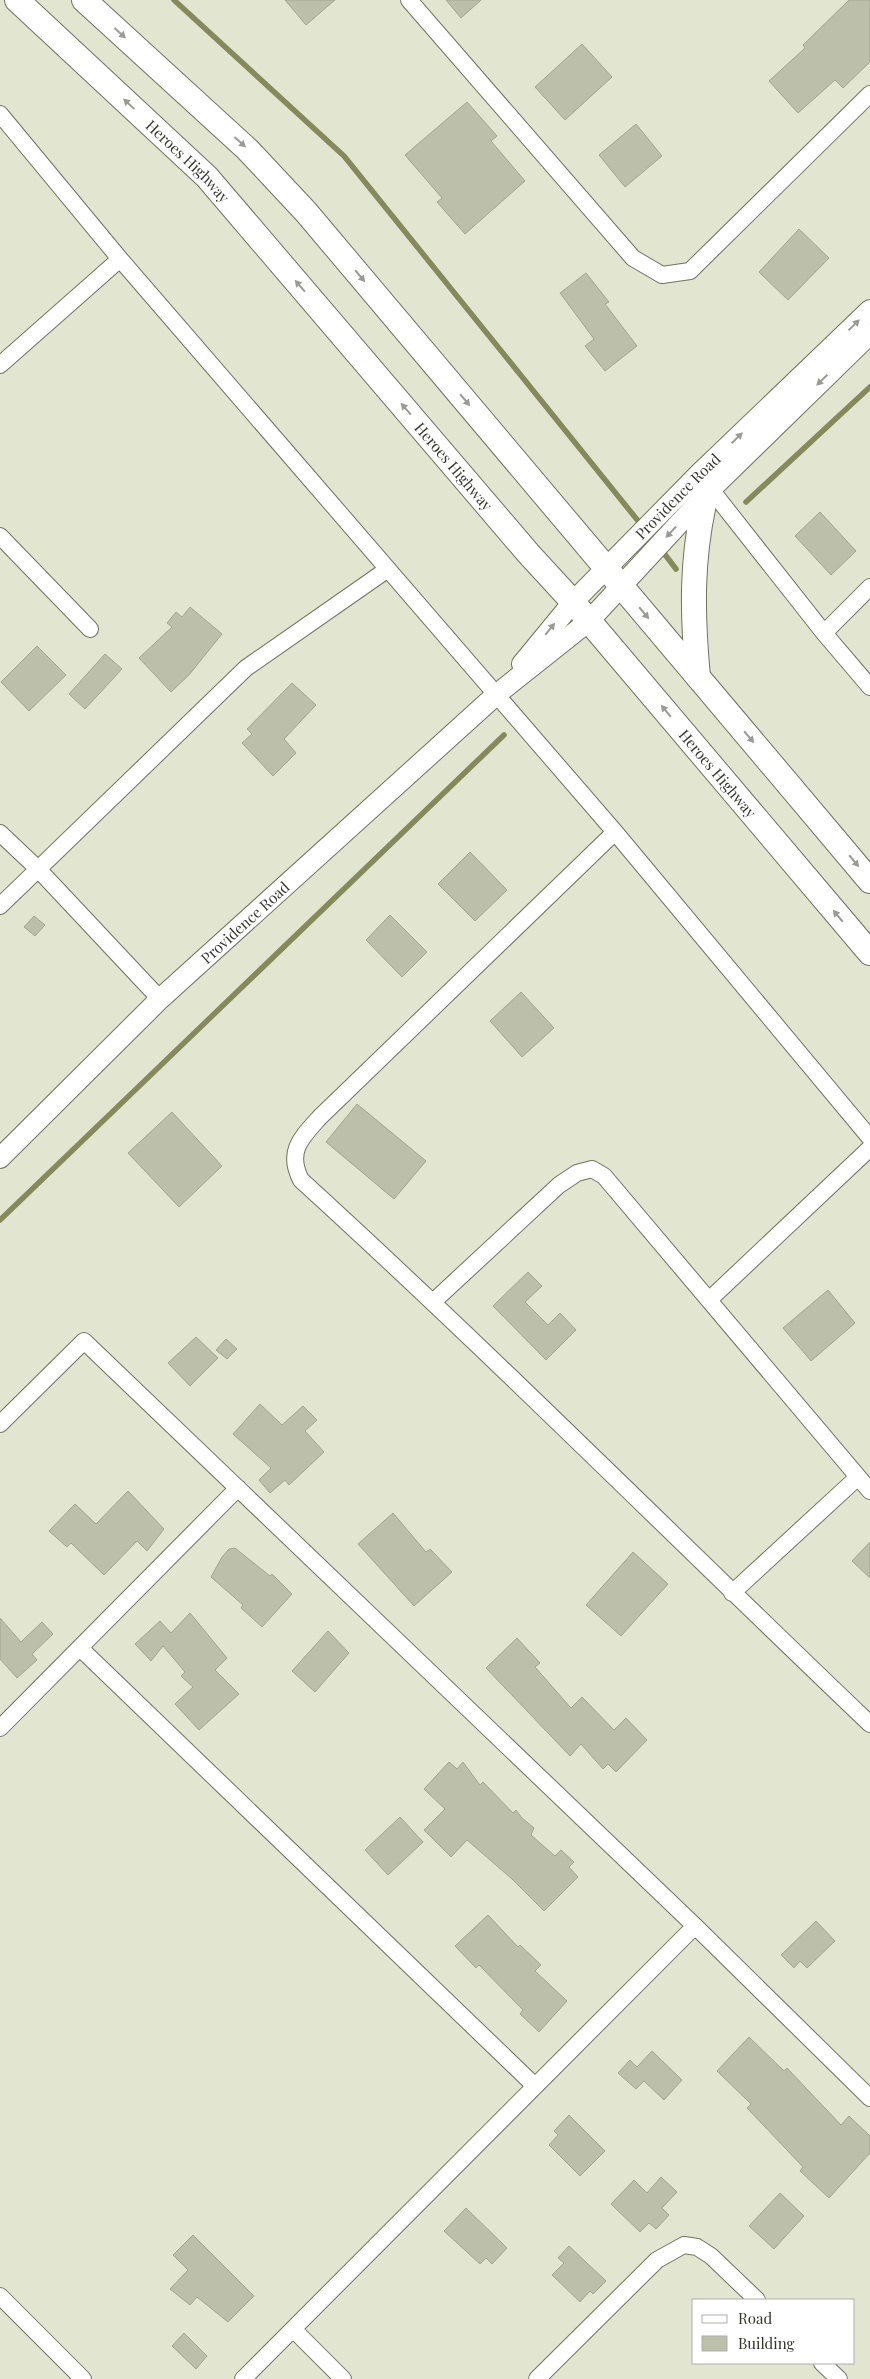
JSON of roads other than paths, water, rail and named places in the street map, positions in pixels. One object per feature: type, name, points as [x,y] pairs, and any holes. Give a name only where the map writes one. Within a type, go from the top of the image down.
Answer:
[{"type":"main road","name":"Heroes Highway","points":[[17,0],[207,177],[528,553],[573,602],[870,953]]},
{"type":"main road","points":[[84,0],[248,150],[293,198],[870,881]]},
{"type":"main road","points":[[698,677],[692,618],[693,569],[705,486]]},
{"type":"street","points":[[409,0],[633,258],[662,275],[690,271],[870,94]]},
{"type":"street","points":[[0,114],[120,259],[615,832],[870,1138]]},
{"type":"street","points":[[0,365],[120,259]]},
{"type":"street","name":"Providence Road","points":[[0,1158],[160,999],[497,694],[589,621],[705,486],[870,310]]},
{"type":"street","name":"Providence Road","points":[[497,694],[573,602],[606,568],[705,486],[870,334]]},
{"type":"street","points":[[705,486],[870,687]]},
{"type":"street","points":[[0,536],[90,629]]},
{"type":"street","points":[[0,906],[246,668],[388,569]]},
{"type":"street","points":[[824,633],[870,586]]},
{"type":"street","points":[[615,832],[320,1117],[297,1143],[296,1170],[301,1180],[434,1301],[732,1593],[870,1724]]},
{"type":"street","points":[[0,833],[38,869],[160,999]]},
{"type":"street","points":[[709,1300],[870,1148]]},
{"type":"street","points":[[434,1301],[559,1185],[577,1173],[592,1169],[604,1176],[870,1490]]},
{"type":"street","points":[[0,1424],[84,1340],[695,1926],[870,2098]]},
{"type":"street","points":[[732,1593],[858,1476]]},
{"type":"street","points":[[0,1728],[238,1488]]},
{"type":"street","points":[[80,1648],[535,2086]]},
{"type":"street","points":[[243,2379],[695,1926]]},
{"type":"street","points":[[536,2379],[657,2260],[684,2245],[697,2247],[711,2256],[756,2299]]},
{"type":"street","points":[[0,2296],[83,2379]]},
{"type":"street","points":[[293,2329],[343,2379]]},
{"type":"street","points":[[823,2364],[837,2378]]},
{"type":"waterway","points":[[174,0],[344,156],[643,527]]},
{"type":"waterway","points":[[746,502],[870,387]]},
{"type":"waterway","points":[[660,548],[676,569]]},
{"type":"waterway","points":[[0,1220],[504,735]]}]
